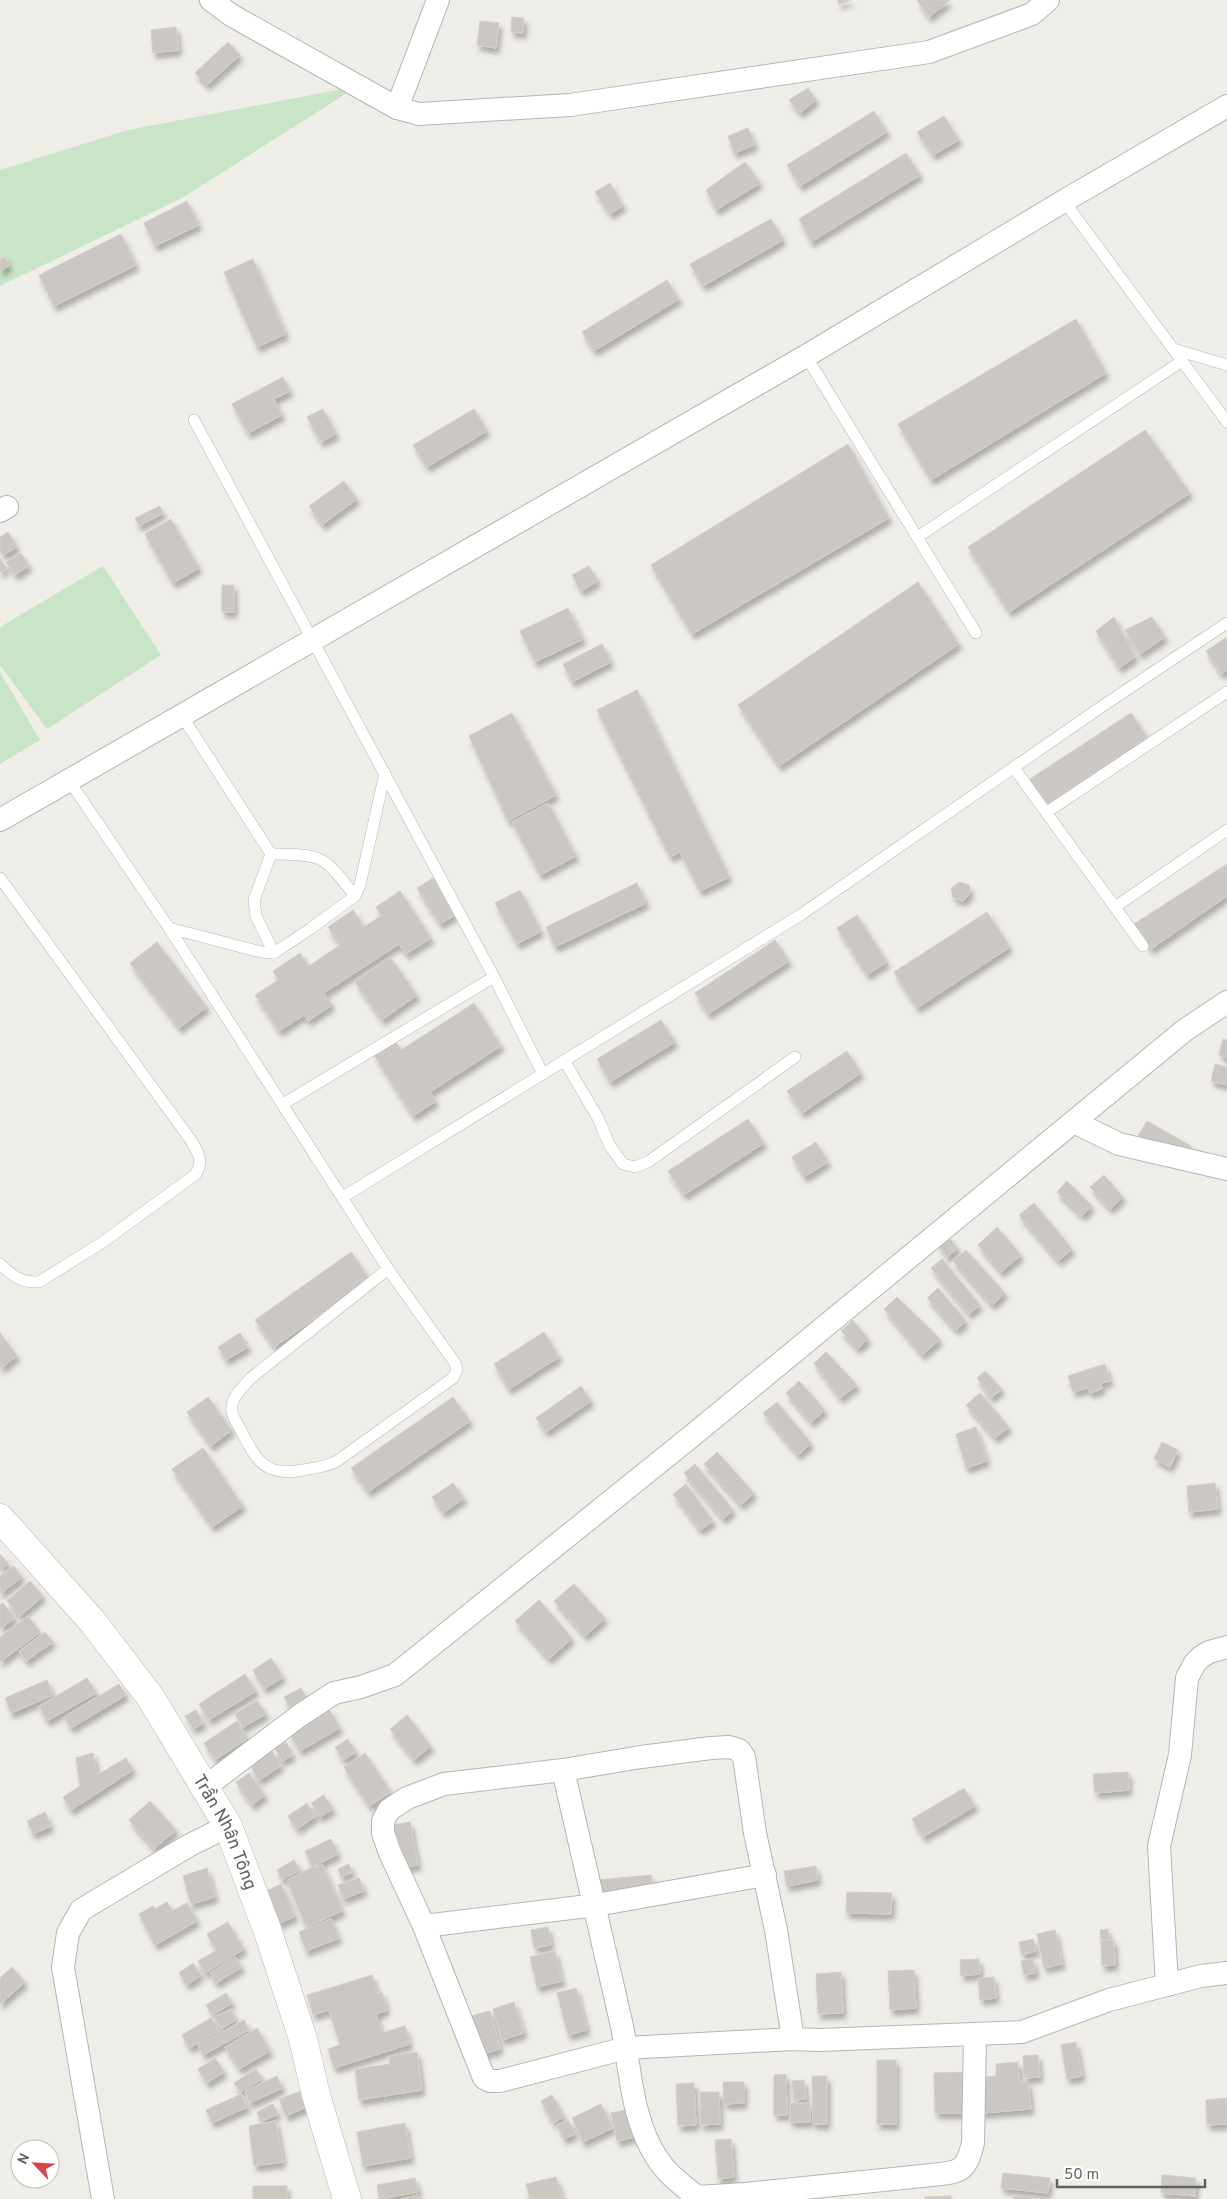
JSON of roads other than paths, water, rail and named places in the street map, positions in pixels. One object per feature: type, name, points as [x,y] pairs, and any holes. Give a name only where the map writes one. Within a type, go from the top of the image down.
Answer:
[{"type":"street","points":[[211,0],[231,15],[397,108],[419,114],[570,105],[929,52],[1032,14],[1048,0]]},
{"type":"street","points":[[397,108],[438,0]]},
{"type":"street","points":[[0,820],[68,779],[182,716],[806,356],[1064,201],[1227,106]]},
{"type":"street","points":[[205,1787],[299,1716],[334,1693],[395,1675],[693,1435],[1184,1030],[1227,1002]]},
{"type":"street","points":[[1074,1122],[1120,1144],[1227,1170]]},
{"type":"street","name":"Trần Nhân Tông","points":[[0,1518],[92,1622],[150,1698],[228,1826],[268,1932],[302,2039],[316,2095],[347,2199]]},
{"type":"street","points":[[1167,1985],[1159,1846],[1180,1755],[1187,1678],[1195,1663],[1201,1657],[1209,1652],[1227,1647]]},
{"type":"street","points":[[793,2039],[765,1875],[755,1833],[744,1757],[739,1750],[729,1747],[702,1749],[563,1770],[444,1784],[407,1798],[389,1810],[383,1821],[383,1833],[390,1853],[424,1926],[484,2078],[490,2081],[500,2081],[626,2048],[793,2039],[819,2040],[1022,2032],[1109,2000],[1201,1976],[1227,1973]]},
{"type":"street","points":[[563,1770],[596,1905],[626,2048],[629,2080],[641,2128],[667,2174],[697,2197],[948,2174],[961,2170],[969,2159],[973,2143],[976,2034]]},
{"type":"street","points":[[103,2199],[63,1967],[68,1933],[81,1910],[188,1846],[228,1826]]},
{"type":"street","points":[[424,1926],[596,1905],[765,1875]]},
{"type":"lane","points":[[1064,201],[1227,422]]},
{"type":"lane","points":[[1173,349],[1227,365]]},
{"type":"lane","points":[[806,356],[976,633]]},
{"type":"lane","points":[[918,536],[1182,361]]},
{"type":"lane","points":[[194,420],[494,977],[543,1074]]},
{"type":"lane","points":[[343,1198],[799,916],[1104,705],[1227,623]]},
{"type":"lane","points":[[1047,812],[1227,692]]},
{"type":"lane","points":[[182,716],[271,854]]},
{"type":"lane","points":[[1014,768],[1143,946]]},
{"type":"lane","points":[[169,928],[261,952],[274,953],[355,896],[360,885],[385,773]]},
{"type":"lane","points":[[68,779],[169,928],[388,1269],[455,1363],[456,1370],[453,1378],[328,1466],[288,1473],[274,1472],[261,1463],[234,1418],[231,1411],[233,1401],[251,1378],[388,1269]]},
{"type":"lane","points":[[1115,907],[1227,830]]},
{"type":"lane","points":[[271,854],[308,855],[322,859],[332,867],[355,896]]},
{"type":"lane","points":[[271,854],[254,900],[256,916],[274,953]]},
{"type":"lane","points":[[0,878],[5,896],[190,1139],[200,1156],[201,1165],[196,1174],[103,1242],[39,1282],[28,1283],[17,1279],[0,1264]]},
{"type":"lane","points":[[283,1104],[494,977]]},
{"type":"lane","points":[[565,1062],[598,1118],[610,1146],[623,1164],[635,1167],[648,1162],[795,1057]]}]
